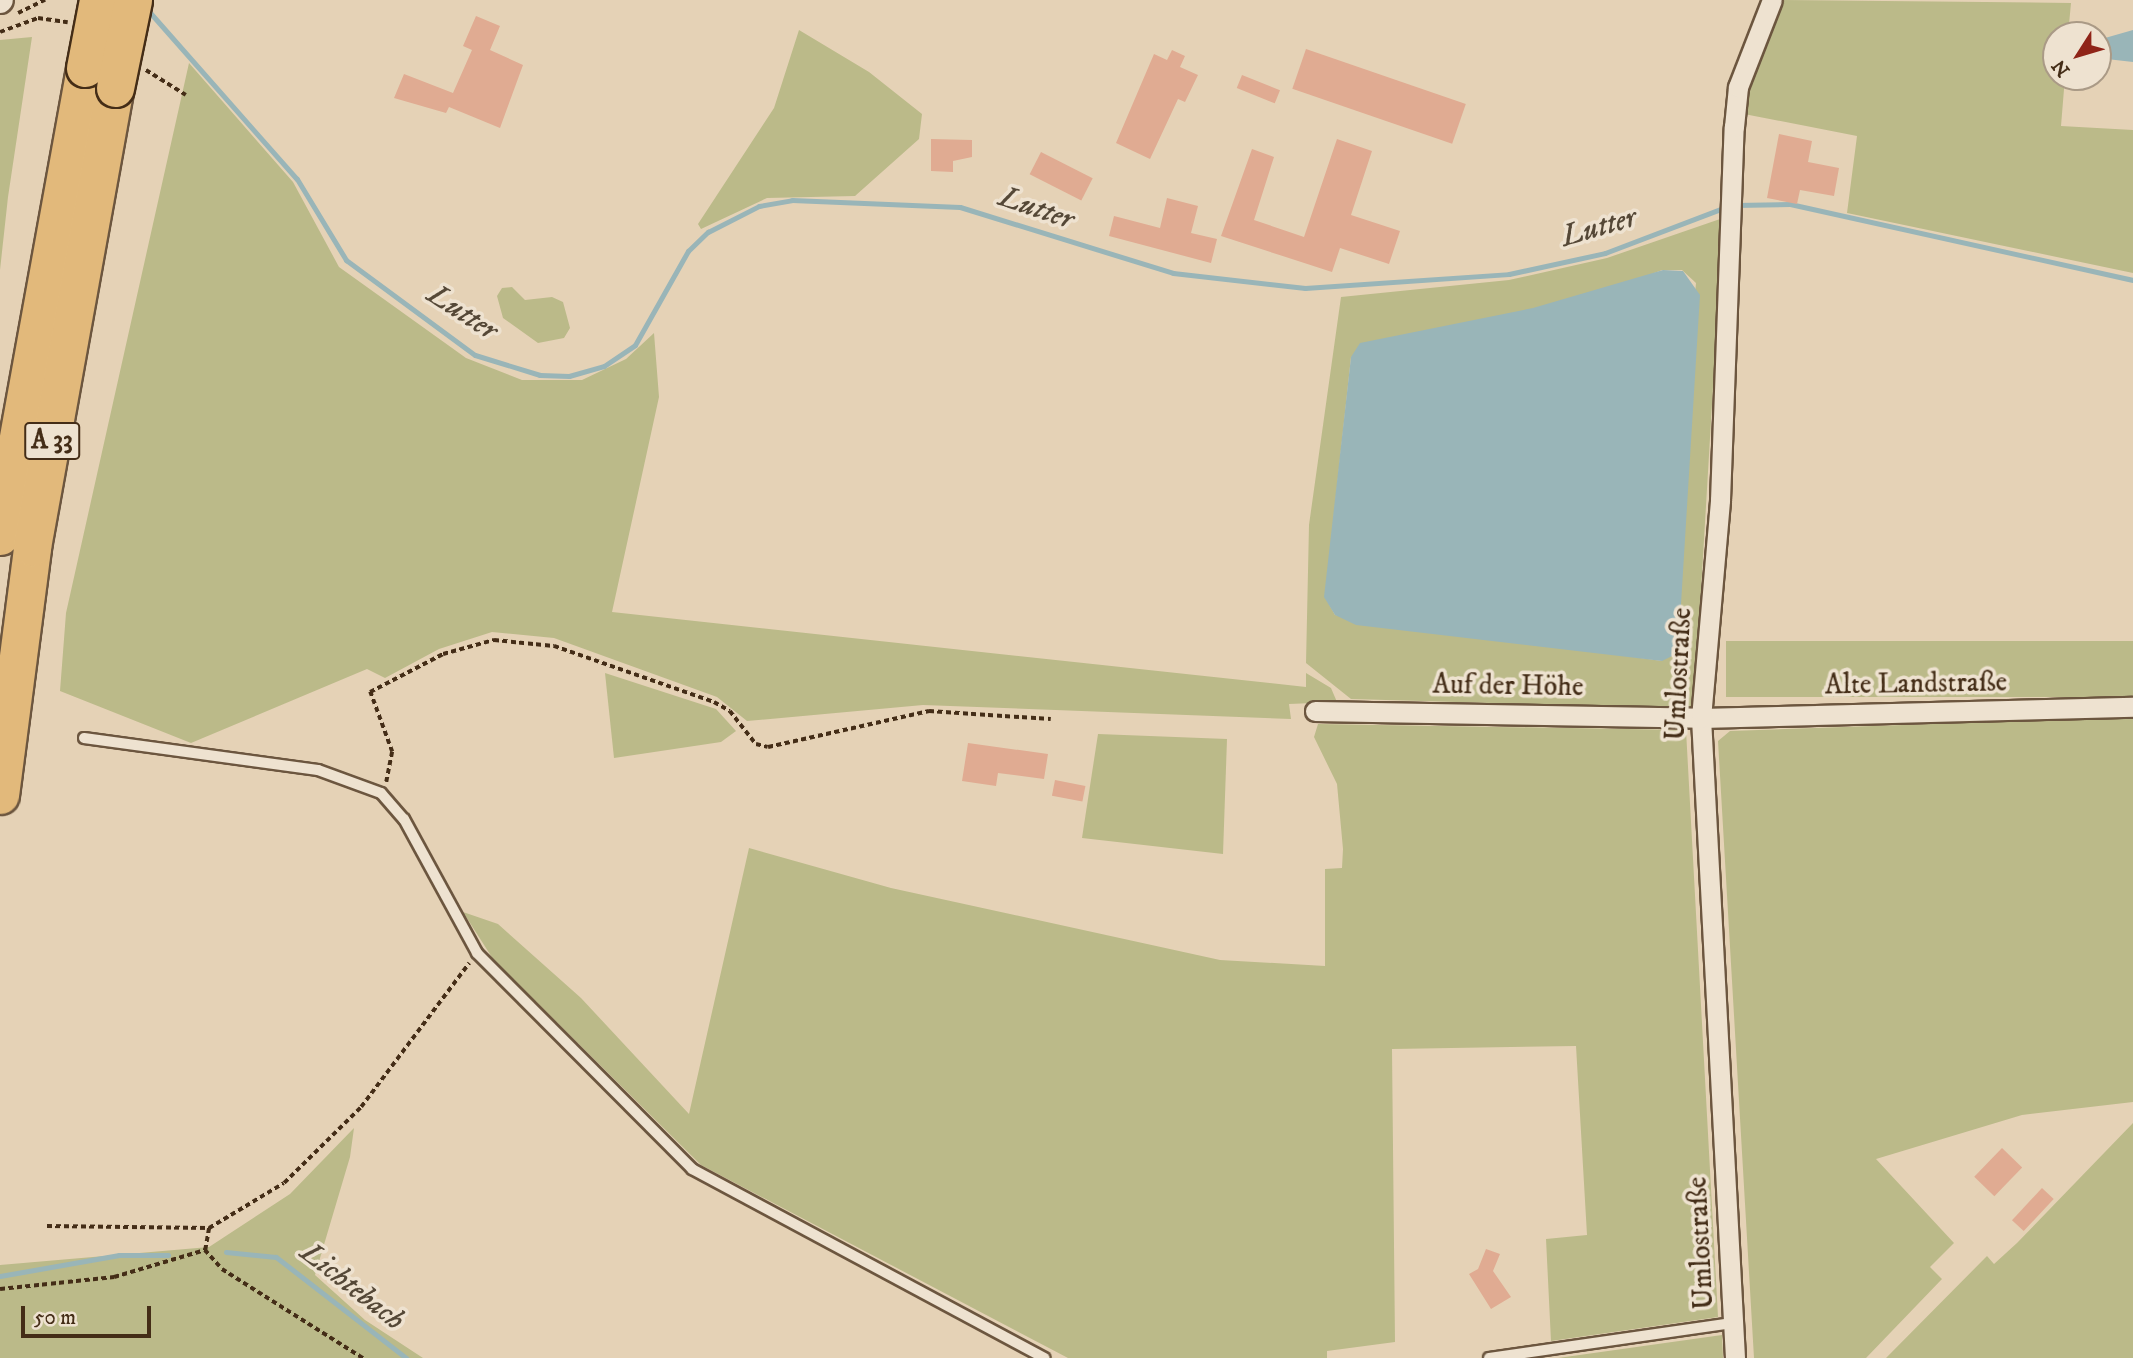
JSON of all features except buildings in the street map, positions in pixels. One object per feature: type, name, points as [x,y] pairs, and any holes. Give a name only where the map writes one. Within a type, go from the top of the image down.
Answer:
[{"type":"highway","name":"A 33","points":[[0,536],[98,0]]},
{"type":"highway","name":"A 33","points":[[0,795],[32,547],[133,0]]},
{"type":"street","name":"Umlostraße","points":[[1735,1358],[1701,718],[1720,500],[1738,87],[1772,0]]},
{"type":"street","name":"Alte Landstraße","points":[[1701,718],[2133,707]]},
{"type":"street","name":"Auf der Höhe","points":[[1315,711],[1701,718]]},
{"type":"lane","points":[[84,738],[318,771],[381,793],[404,819],[477,953],[692,1169],[1044,1358]]},
{"type":"lane","points":[[1489,1358],[1733,1323]]},
{"type":"path","points":[[4,5],[45,0]]},
{"type":"path","points":[[381,793],[393,752],[370,692],[443,654],[494,640],[554,646],[714,702],[730,712],[755,744],[768,747],[929,711],[1051,719]]},
{"type":"path","points":[[47,1226],[209,1228],[284,1183],[361,1107],[477,953]]},
{"type":"path","points":[[205,1250],[209,1228]]},
{"type":"path","points":[[0,1289],[114,1278],[205,1250]]},
{"type":"path","points":[[205,1250],[222,1269],[363,1358]]},
{"type":"shaded area","points":[[1784,0],[2071,3],[2069,21],[2042,21],[2042,91],[2064,91],[2061,126],[2133,130],[2133,273],[1847,213],[1857,136],[1744,114],[1749,81]]},
{"type":"shaded area","points":[[799,30],[869,72],[922,114],[919,139],[855,196],[767,198],[701,229],[698,224],[774,108]]},
{"type":"shaded area","points":[[32,37],[8,197],[0,270],[0,40]]},
{"type":"shaded area","points":[[189,63],[293,182],[339,267],[466,358],[522,380],[582,380],[626,359],[654,333],[659,397],[612,612],[1306,687],[1306,673],[1331,688],[1337,702],[1289,704],[1291,719],[923,705],[747,721],[717,697],[554,638],[492,632],[439,649],[385,678],[367,669],[191,743],[60,691],[66,613]]},
{"type":"shaded area","points":[[1723,218],[1694,709],[1351,699],[1306,663],[1309,525],[1341,297],[1509,280],[1607,258]],"holes":[[[1662,270],[1682,270],[1696,283],[1662,661],[1335,615],[1325,597],[1351,357],[1615,288]]]},
{"type":"shaded area","points":[[512,287],[525,300],[552,297],[563,302],[570,328],[564,338],[538,343],[503,318],[497,296],[502,288]]},
{"type":"shaded area","points":[[1726,641],[2133,641],[2133,697],[1726,697]]},
{"type":"shaded area","points":[[605,673],[716,709],[736,731],[721,742],[614,758]]},
{"type":"shaded area","points":[[2133,717],[2133,1102],[2022,1115],[1876,1159],[1954,1243],[1930,1267],[1942,1279],[1866,1358],[1754,1358],[1718,741],[1730,731]]},
{"type":"shaded area","points":[[1318,724],[1686,730],[1718,1317],[1551,1341],[1546,1239],[1587,1235],[1576,1046],[1392,1049],[1395,1342],[1327,1351],[1327,1358],[1068,1358],[701,1165],[493,959],[463,912],[498,924],[581,998],[689,1114],[749,848],[891,888],[1220,960],[1325,966],[1325,869],[1342,868],[1343,849],[1337,784],[1314,737]]},
{"type":"shaded area","points":[[1098,734],[1227,739],[1223,854],[1082,838]]},
{"type":"shaded area","points":[[2133,1123],[2133,1358],[1886,1358],[1987,1256],[1994,1264],[2017,1243]]},
{"type":"shaded area","points":[[354,1128],[350,1157],[315,1275],[365,1320],[423,1358],[0,1358],[0,1265],[209,1247],[290,1194]]},
{"type":"shaded area","points":[[1722,1335],[1723,1358],[1558,1358],[1608,1351]]},
{"type":"water","points":[[2133,30],[2133,62],[2112,60],[2112,36]]},
{"type":"water","points":[[1663,270],[1683,271],[1700,295],[1678,653],[1662,661],[1356,625],[1335,615],[1324,597],[1351,357],[1360,343],[1533,308]]},
{"type":"waterway","name":"Lutter","points":[[146,8],[297,179],[346,260],[475,355],[540,375],[569,376],[604,366],[635,345],[688,251],[708,232],[759,206],[792,200],[960,207],[1173,273],[1305,288],[1509,274],[1605,253],[1726,207]]},
{"type":"waterway","name":"Lutter","points":[[1735,205],[1790,204],[2133,280]]},
{"type":"waterway","name":"Lichtebach","points":[[226,1252],[276,1257],[406,1358]]},
{"type":"waterway","name":"Lichtebach","points":[[0,1276],[119,1255],[168,1255]]}]
